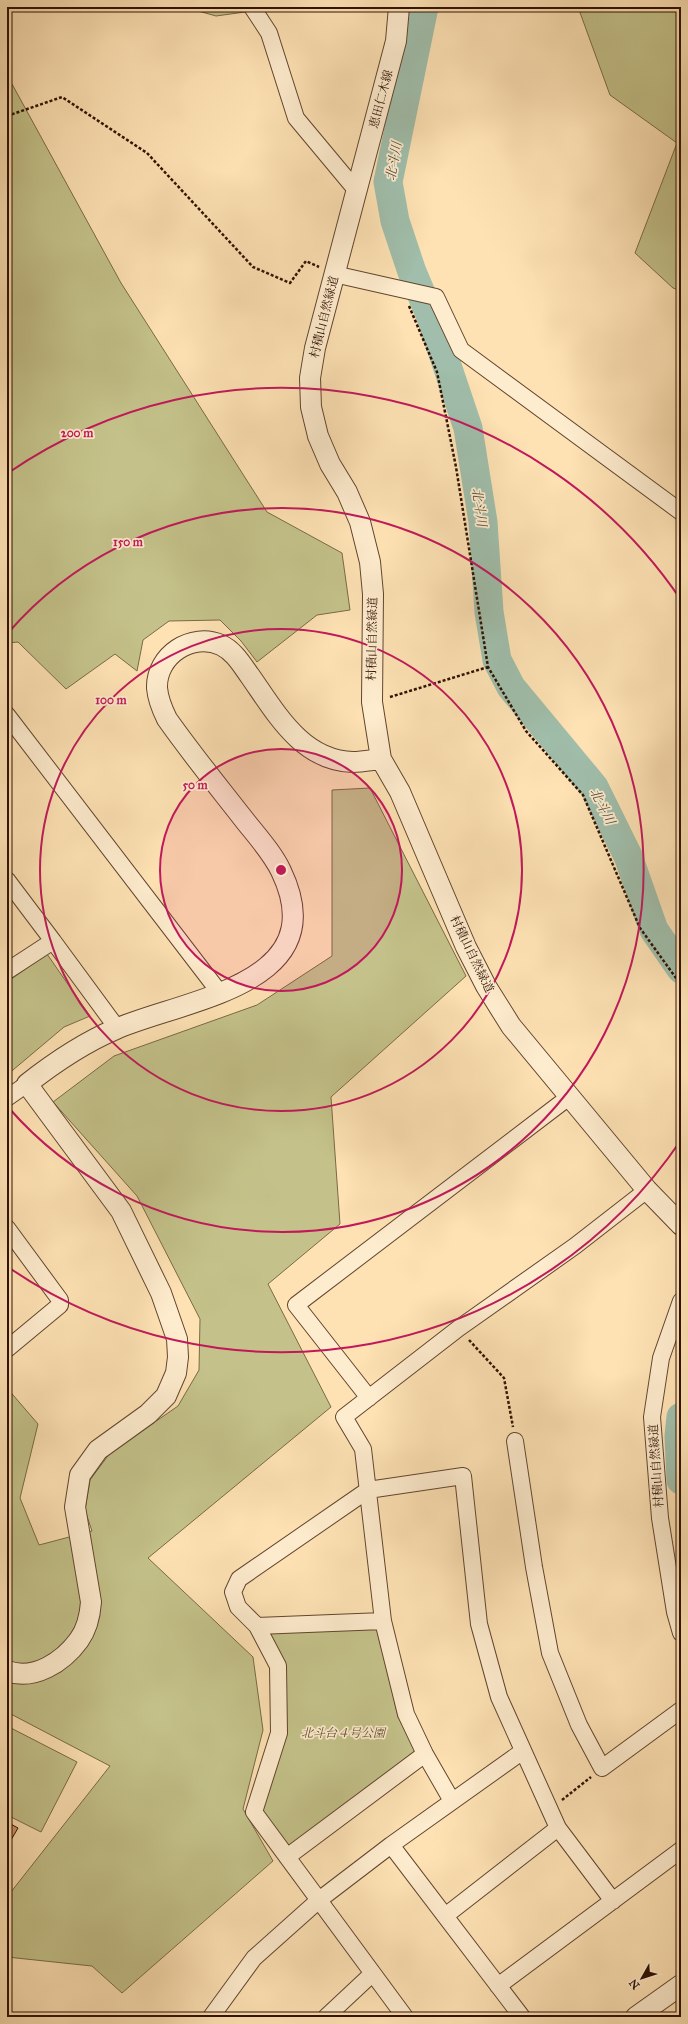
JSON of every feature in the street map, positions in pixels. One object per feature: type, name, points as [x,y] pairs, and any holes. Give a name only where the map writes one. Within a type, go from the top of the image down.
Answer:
[{"type":"street","points":[[252,7],[269,33],[296,118],[356,190]]},
{"type":"street","name":"恵田仁木線","points":[[356,190],[396,41],[399,7]]},
{"type":"street","name":"村積山自然緑道","points":[[356,190],[315,348],[310,378],[311,407],[321,444],[330,464],[347,492],[360,522],[370,562],[373,594],[372,702],[381,758],[400,792],[466,948],[486,986],[511,1026],[647,1190],[681,1225]]},
{"type":"street","points":[[334,274],[436,298],[461,350],[681,512]]},
{"type":"street","points":[[7,1098],[61,1058],[117,1028],[220,993],[260,973],[277,957],[284,945],[292,925],[291,899],[282,873],[272,856],[167,720],[161,707],[157,687],[160,671],[164,661],[177,650],[194,642],[206,641],[221,645],[239,661],[292,733],[311,750],[342,761],[354,762],[381,758]]},
{"type":"street","points":[[7,715],[220,993]]},
{"type":"street","points":[[7,880],[117,1028]]},
{"type":"street","points":[[7,971],[52,941]]},
{"type":"street","points":[[7,1671],[28,1674],[42,1670],[62,1658],[80,1640],[89,1617],[91,1602],[75,1507],[80,1475],[98,1450],[148,1414],[166,1396],[176,1373],[178,1357],[177,1339],[161,1293],[121,1211],[27,1084]]},
{"type":"street","points":[[369,1398],[296,1305],[569,1097]]},
{"type":"street","points":[[452,1801],[425,1754],[406,1714],[383,1621],[363,1449],[344,1417],[458,1328],[575,1246],[647,1190]]},
{"type":"street","points":[[7,1228],[60,1300],[60,1305],[7,1349]]},
{"type":"street","name":"村積山自然緑道","points":[[681,1301],[661,1358],[652,1417],[660,1518],[675,1612],[681,1633]]},
{"type":"street","points":[[515,1441],[534,1567],[550,1653],[579,1725],[602,1768],[681,1710]]},
{"type":"street","points":[[405,2017],[254,1812],[279,1733],[278,1666],[257,1626],[238,1607],[233,1592],[239,1579],[368,1490],[463,1476],[479,1624],[499,1697],[558,1828],[614,1901]]},
{"type":"street","points":[[257,1626],[383,1621]]},
{"type":"street","points":[[211,2017],[254,1958],[319,1900],[391,1845],[523,1751]]},
{"type":"street","points":[[287,1857],[425,1754]]},
{"type":"street","points":[[445,1916],[558,1828]]},
{"type":"street","points":[[391,1845],[522,2017]]},
{"type":"street","points":[[498,1986],[681,1850]]},
{"type":"street","points":[[326,2017],[372,1974]]},
{"type":"street","points":[[636,2017],[681,1985]]},
{"type":"path","points":[[7,116],[62,97],[147,153],[254,267],[290,283],[306,261],[334,274]]},
{"type":"path","points":[[401,289],[437,372],[456,467],[488,667],[526,731],[583,795],[640,928],[681,985]]},
{"type":"path","points":[[372,702],[488,667]]},
{"type":"path","points":[[458,1328],[504,1378],[515,1441]]},
{"type":"path","points":[[550,1811],[602,1768]]},
{"type":"green space","points":[[184,7],[281,7],[216,16]]},
{"type":"green space","points":[[578,7],[681,7],[681,291],[673,288],[635,253],[677,143],[610,95]]},
{"type":"green space","points":[[7,81],[12,84],[121,283],[267,512],[342,553],[350,610],[317,615],[257,662],[241,641],[220,620],[169,621],[143,640],[137,671],[115,654],[66,689],[18,642],[7,643]]},
{"type":"green space","points":[[370,788],[466,976],[331,1097],[340,1224],[268,1284],[331,1407],[148,1558],[253,1657],[263,1730],[243,1809],[273,1861],[122,1993],[92,1966],[7,1957],[7,1897],[110,1766],[7,1712],[7,1388],[38,1424],[20,1498],[39,1545],[92,1531],[85,1510],[90,1480],[110,1453],[178,1406],[199,1370],[200,1319],[137,1196],[53,1102],[114,1056],[257,1005],[332,956],[332,790]]},
{"type":"green space","points":[[47,954],[90,1016],[64,1027],[7,1075],[7,982]]},
{"type":"green space","name":"北斗台４号公園","points":[[378,1627],[398,1717],[416,1750],[289,1849],[260,1810],[286,1734],[267,1632]]},
{"type":"green space","points":[[7,1726],[77,1762],[41,1832],[7,1815]]},
{"type":"building","points":[[7,1822],[18,1828],[7,1847]]},
{"type":"waterway","name":"北斗川","points":[[424,7],[388,182],[395,221],[412,272],[429,312],[468,428],[483,522],[489,612],[497,660],[511,687],[594,787],[628,856],[654,930],[681,969]]},
{"type":"waterway","name":"北斗川","points":[[681,1417],[679,1436],[681,1480]]}]
